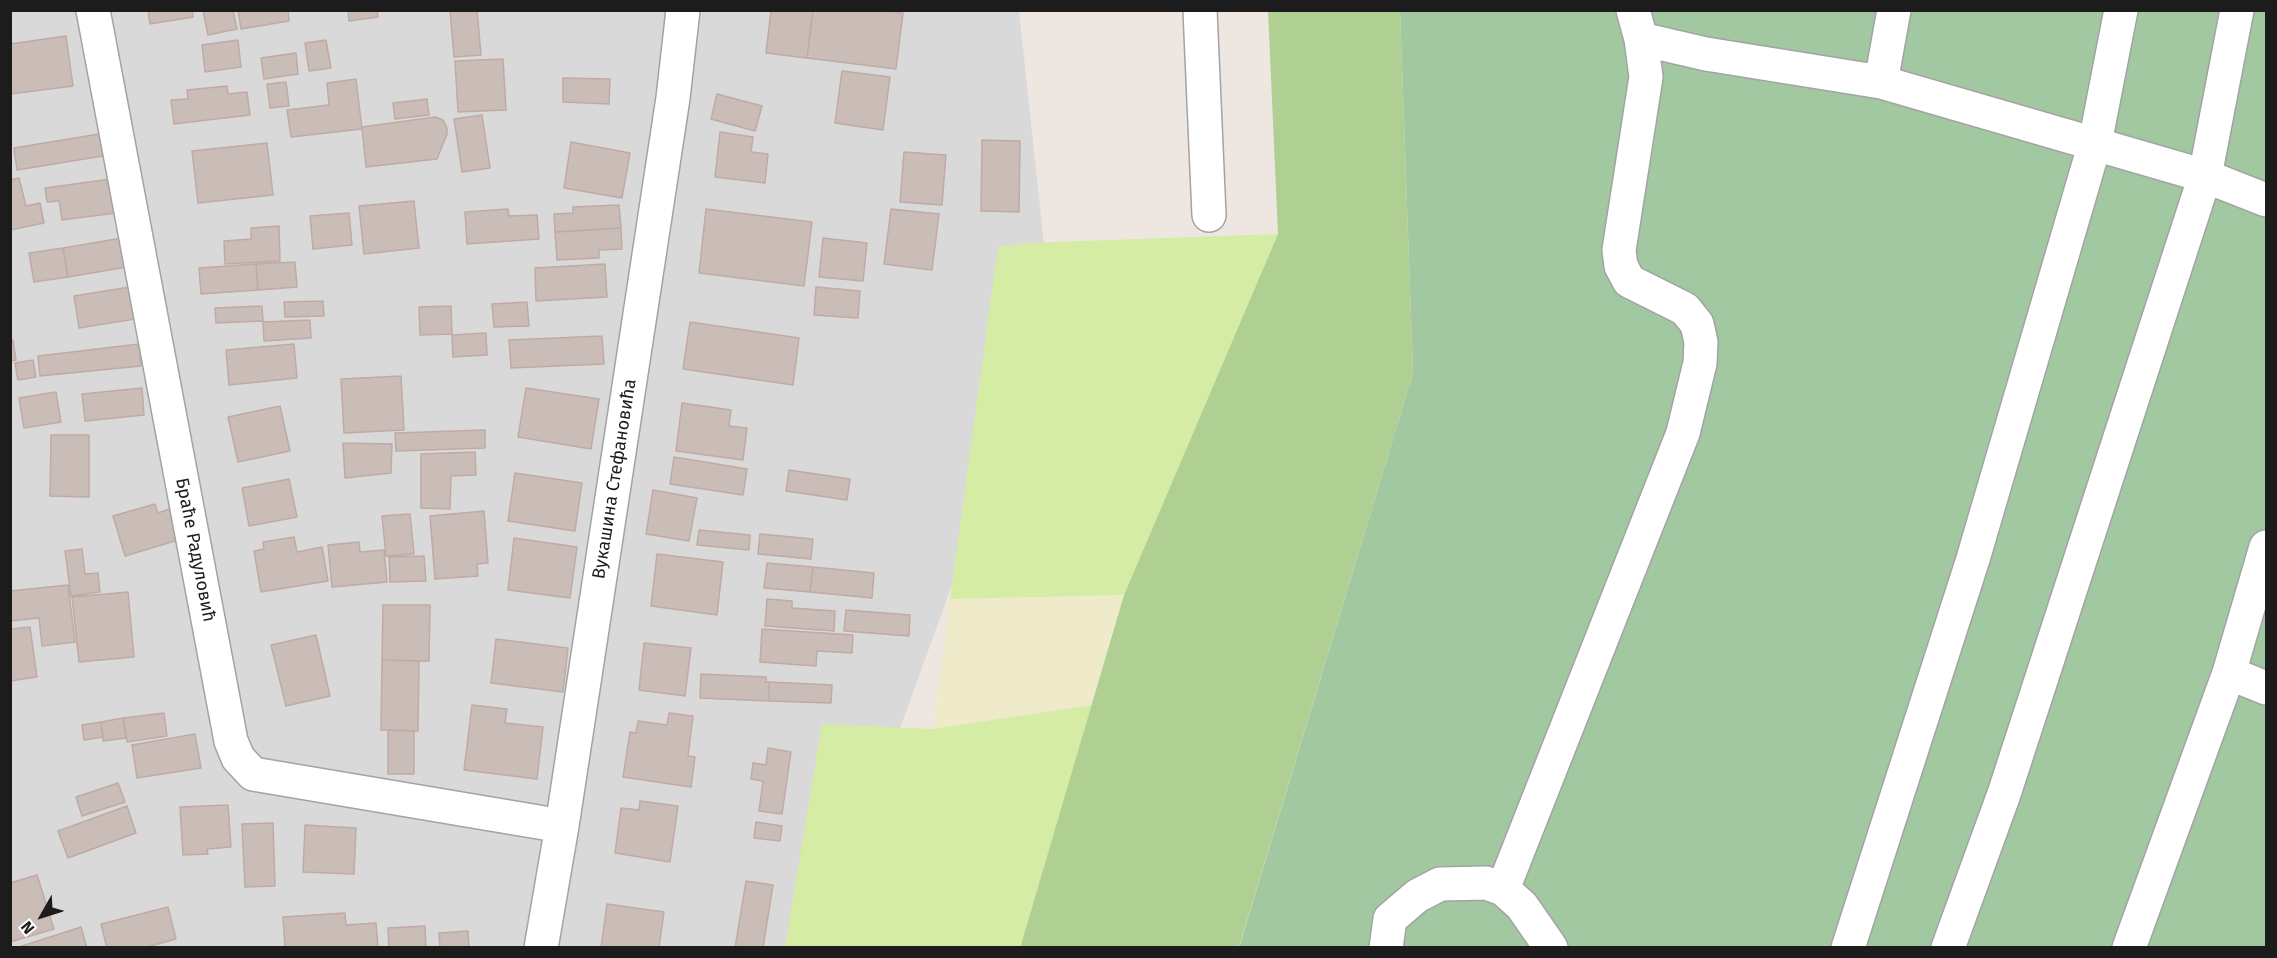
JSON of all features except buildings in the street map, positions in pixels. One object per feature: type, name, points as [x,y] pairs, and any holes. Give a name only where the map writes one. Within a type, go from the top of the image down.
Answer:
[{"type":"street","name":"Браће Радуловић","points":[[93,10],[231,741],[238,758],[252,774],[562,826]]},
{"type":"street","name":"Вукашина Стефановића","points":[[541,948],[562,826],[673,98],[683,10]]},
{"type":"street","points":[[1200,10],[1209,215]]},
{"type":"street","points":[[1881,82],[1894,10]]},
{"type":"street","points":[[1848,948],[1972,559],[2095,143],[2121,10]]},
{"type":"street","points":[[1948,948],[2004,794],[2205,176],[2237,10]]},
{"type":"street","points":[[1637,25],[1706,54],[1881,82],[2205,176],[2266,200]]},
{"type":"street","points":[[1503,889],[1683,434],[1700,363],[1701,342],[1697,324],[1685,309],[1629,281],[1621,266],[1619,250],[1646,77],[1637,25]]},
{"type":"street","points":[[2129,948],[2229,673],[2266,547]]},
{"type":"street","points":[[2229,673],[2266,688]]},
{"type":"street","points":[[1386,948],[1390,919],[1417,896],[1440,884],[1486,883],[1503,889],[1522,906],[1551,948]]},
{"type":"shaded area","points":[[10,11],[1019,11],[1051,310],[883,776],[832,947],[11,947]]},
{"type":"shaded area","points":[[1124,595],[1092,705],[933,729],[950,599]]},
{"type":"green space","points":[[1268,11],[1400,11],[1413,373],[1239,947],[1020,948],[1124,595],[1278,234]]},
{"type":"green space","points":[[1400,11],[2266,11],[2266,947],[1239,948],[1413,373]]},
{"type":"green space","points":[[1278,234],[1124,595],[950,599],[998,247],[1027,243]]},
{"type":"green space","points":[[1092,705],[1020,947],[785,947],[822,724],[933,729]]}]
